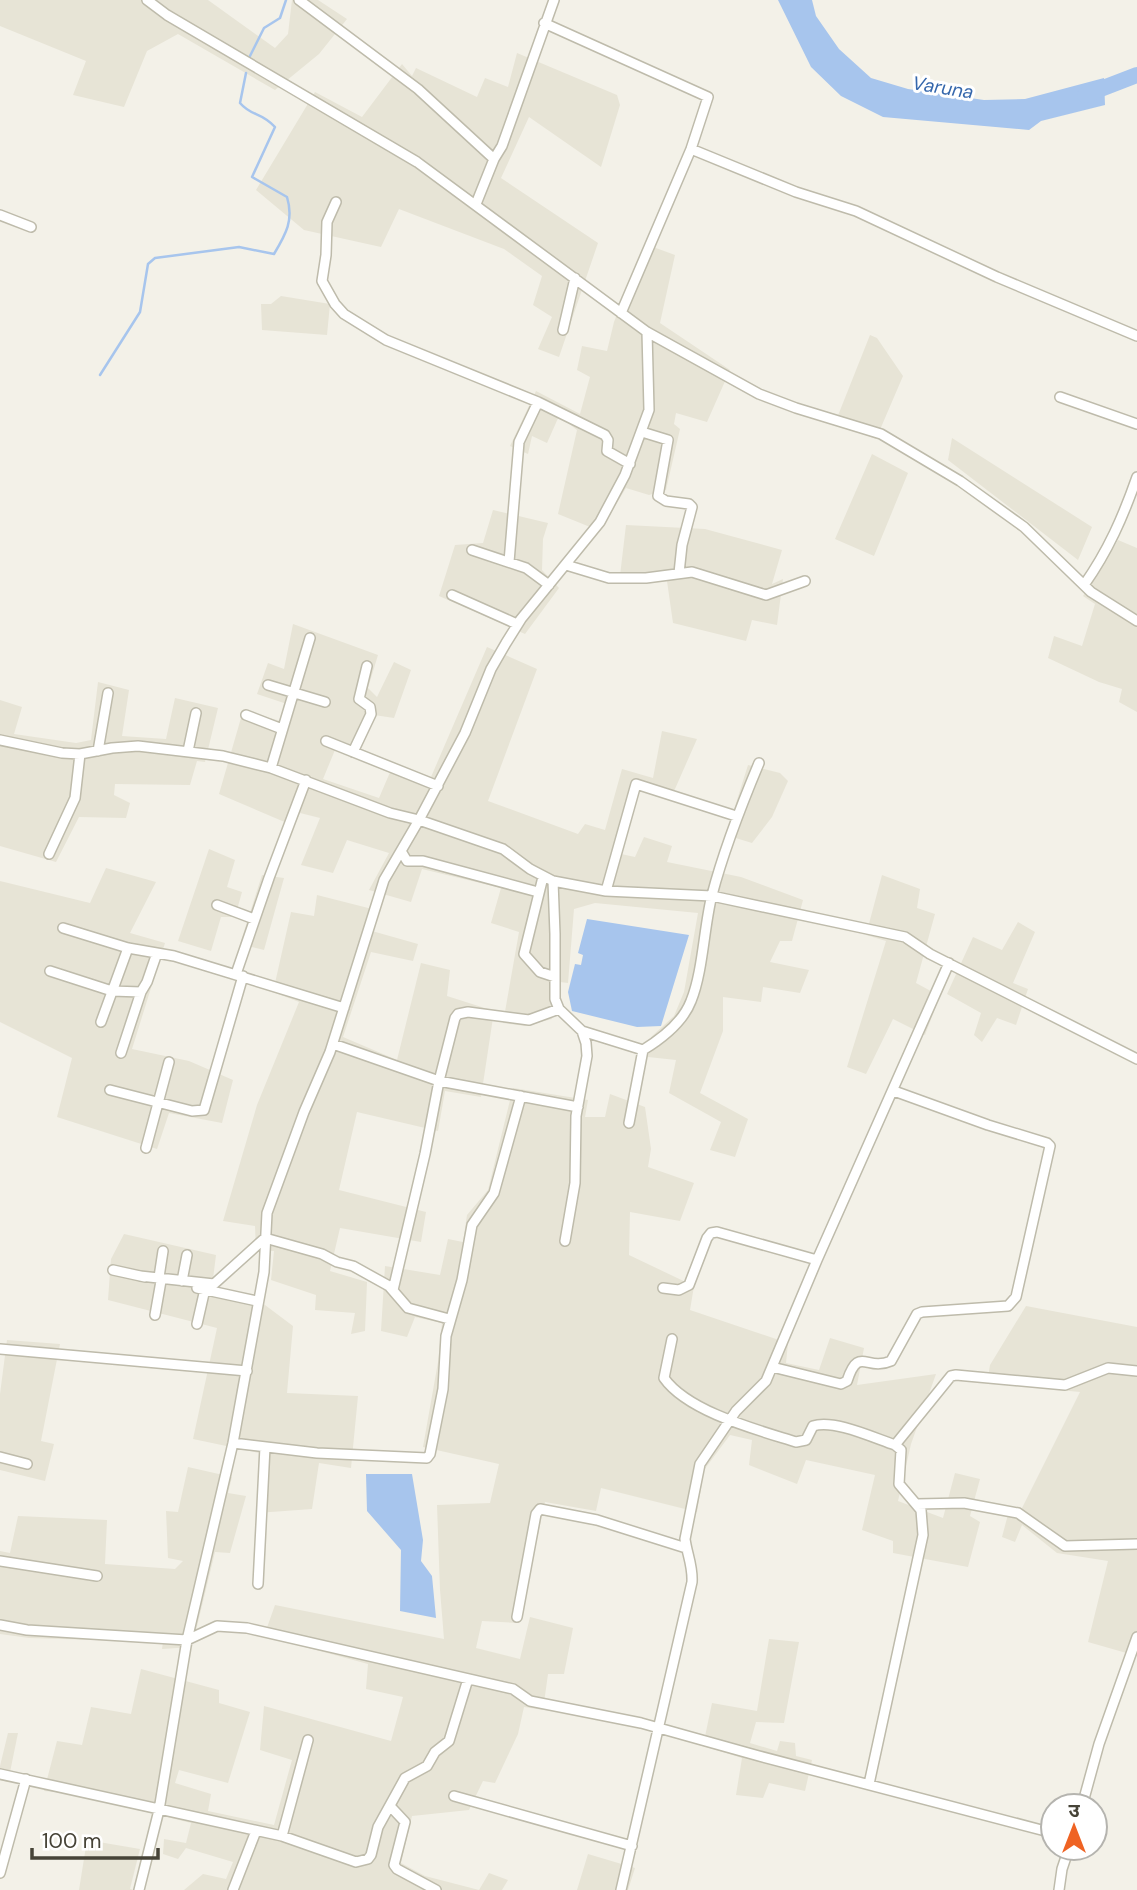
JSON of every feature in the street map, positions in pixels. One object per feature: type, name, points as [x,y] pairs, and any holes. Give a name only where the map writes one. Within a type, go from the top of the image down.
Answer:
[{"type":"street","points":[[147,0],[167,15],[417,162],[647,332],[759,394],[881,434],[1001,508],[1098,598],[1137,621]]},
{"type":"street","points":[[299,0],[418,89],[494,159]]},
{"type":"street","points":[[476,204],[502,146],[554,0]]},
{"type":"street","points":[[544,23],[708,97],[691,149],[621,313]]},
{"type":"street","points":[[691,149],[796,192],[856,211],[997,277],[1137,336]]},
{"type":"street","points":[[336,202],[327,222],[322,281],[344,314],[386,340],[538,402],[605,435],[608,440],[607,452],[630,464]]},
{"type":"street","points":[[0,215],[31,227]]},
{"type":"street","points":[[563,330],[575,278]]},
{"type":"street","points":[[139,1890],[159,1810],[187,1640],[247,1371],[264,1272],[267,1213],[333,1044],[379,891],[438,786],[465,733],[491,670],[517,624],[600,522],[630,464],[649,410],[647,332]]},
{"type":"street","points":[[1060,397],[1137,424]]},
{"type":"street","points":[[509,562],[519,442],[538,402]]},
{"type":"street","points":[[642,432],[668,440],[658,496],[666,501],[689,503],[692,507],[682,545],[679,573]]},
{"type":"street","points":[[1084,585],[1117,531],[1137,477]]},
{"type":"street","points":[[472,550],[526,568],[549,585]]},
{"type":"street","points":[[566,565],[609,578],[646,578],[692,572],[766,596],[806,581]]},
{"type":"street","points":[[452,595],[517,624]]},
{"type":"street","points":[[271,768],[310,638]]},
{"type":"street","points":[[353,752],[371,714],[370,707],[359,699],[368,666]]},
{"type":"street","points":[[268,685],[325,702]]},
{"type":"street","points":[[98,751],[108,693]]},
{"type":"street","points":[[188,751],[196,713]]},
{"type":"street","points":[[246,715],[282,729]]},
{"type":"street","points":[[0,740],[62,753],[80,754],[138,746],[223,756],[271,768],[390,813],[419,820],[503,849],[517,861],[553,881],[606,891],[712,896],[905,937],[930,954],[1137,1059]]},
{"type":"street","points":[[326,741],[438,786]]},
{"type":"street","points":[[49,854],[75,798],[80,754]]},
{"type":"street","points":[[629,1123],[643,1050],[673,1027],[691,1001],[712,896],[736,816],[758,762]]},
{"type":"street","points":[[110,1090],[192,1111],[204,1110],[254,919],[306,780]]},
{"type":"street","points":[[606,891],[636,784],[736,816]]},
{"type":"street","points":[[401,851],[407,861],[423,861],[538,892]]},
{"type":"street","points":[[543,877],[524,954],[540,972],[555,976]]},
{"type":"street","points":[[553,881],[555,999],[559,1009],[582,1031],[643,1050]]},
{"type":"street","points":[[217,905],[254,919]]},
{"type":"street","points":[[63,928],[128,948],[240,975],[344,1008]]},
{"type":"street","points":[[101,1022],[128,948]]},
{"type":"street","points":[[121,1053],[157,953]]},
{"type":"street","points":[[621,1890],[692,1582],[692,1560],[685,1539],[700,1464],[740,1406],[763,1387],[949,963]]},
{"type":"street","points":[[50,971],[112,991],[141,992]]},
{"type":"street","points":[[393,1290],[439,1082],[458,1014],[468,1012],[528,1020],[559,1009]]},
{"type":"street","points":[[565,1241],[575,1183],[578,1107],[587,1056],[582,1031]]},
{"type":"street","points":[[333,1044],[439,1082],[578,1107]]},
{"type":"street","points":[[146,1148],[169,1062]]},
{"type":"street","points":[[772,1367],[810,1374],[841,1384],[847,1381],[852,1364],[857,1361],[884,1364],[891,1361],[917,1314],[922,1311],[1008,1306],[1016,1297],[1050,1146],[894,1091]]},
{"type":"street","points":[[233,1443],[317,1453],[427,1458],[443,1389],[449,1319],[462,1280],[472,1225],[494,1194],[521,1096]]},
{"type":"street","points":[[663,1288],[679,1290],[689,1285],[711,1233],[817,1260]]},
{"type":"street","points":[[113,1270],[160,1279],[214,1284],[265,1238]]},
{"type":"street","points":[[265,1238],[353,1266],[393,1290],[408,1308],[449,1319]]},
{"type":"street","points":[[155,1315],[163,1251]]},
{"type":"street","points":[[182,1281],[187,1255]]},
{"type":"street","points":[[160,1279],[257,1301]]},
{"type":"street","points":[[197,1324],[205,1289]]},
{"type":"street","points":[[672,1339],[664,1378],[691,1401],[730,1421],[796,1442],[806,1440],[810,1429],[817,1424],[838,1426],[901,1450],[899,1484],[921,1510],[923,1535],[869,1784]]},
{"type":"street","points":[[0,1349],[247,1371]]},
{"type":"street","points":[[895,1446],[951,1377],[956,1375],[1065,1385],[1108,1368],[1137,1371]]},
{"type":"street","points":[[258,1584],[265,1447]]},
{"type":"street","points":[[0,1457],[27,1464]]},
{"type":"street","points":[[917,1504],[964,1503],[1018,1513],[1065,1546],[1137,1544]]},
{"type":"street","points":[[517,1617],[536,1514],[540,1509],[597,1520],[686,1548]]},
{"type":"street","points":[[0,1561],[97,1576]]},
{"type":"street","points":[[0,1625],[27,1630],[187,1640],[217,1626],[236,1626],[516,1690],[530,1701],[657,1728],[1039,1829]]},
{"type":"street","points":[[1086,1792],[1099,1744],[1137,1637]]},
{"type":"street","points":[[0,1774],[282,1836],[362,1862],[371,1854],[379,1827],[405,1777],[427,1766],[435,1752],[449,1741],[468,1679]]},
{"type":"street","points":[[282,1836],[308,1740]]},
{"type":"street","points":[[0,1874],[26,1779]]},
{"type":"street","points":[[454,1796],[632,1846]]},
{"type":"street","points":[[390,1806],[405,1822],[394,1865],[436,1890]]},
{"type":"street","points":[[233,1890],[256,1831]]},
{"type":"street","points":[[1059,1890],[1064,1862]]},
{"type":"shaded area","points":[[0,0],[208,0],[275,48],[288,34],[292,0],[318,0],[347,19],[319,54],[275,90],[178,34],[147,51],[124,107],[73,95],[86,61],[0,26]]},
{"type":"shaded area","points":[[517,53],[617,95],[620,105],[601,167],[529,117],[501,178],[598,243],[559,357],[538,349],[552,317],[533,305],[542,276],[504,249],[399,209],[381,247],[304,230],[256,190],[315,92],[362,117],[402,64],[412,76],[416,68],[477,97],[485,78],[508,87]]},
{"type":"shaded area","points":[[645,244],[675,255],[660,323],[730,370],[707,422],[676,413],[674,424],[680,429],[666,490],[649,495],[626,488],[600,531],[558,514],[577,430],[559,416],[547,443],[532,436],[528,454],[510,446],[536,391],[580,414],[590,377],[577,370],[582,346],[607,351],[614,322]]},
{"type":"shaded area","points":[[281,296],[330,304],[327,335],[262,330],[261,304],[271,304]]},
{"type":"shaded area","points":[[870,335],[877,338],[903,376],[876,439],[835,423]]},
{"type":"shaded area","points":[[952,438],[1092,527],[1078,560],[948,460]]},
{"type":"shaded area","points":[[872,454],[908,473],[874,556],[835,539]]},
{"type":"shaded area","points":[[493,510],[548,523],[543,539],[542,570],[559,588],[525,634],[439,596],[455,545],[483,543]]},
{"type":"shaded area","points":[[626,525],[705,529],[782,550],[772,584],[783,579],[777,625],[752,620],[746,641],[673,623],[667,581],[619,584]]},
{"type":"shaded area","points":[[1118,540],[1137,548],[1137,712],[1119,702],[1122,689],[1099,682],[1048,658],[1054,636],[1082,646],[1095,604],[1083,596]]},
{"type":"shaded area","points":[[293,624],[378,655],[368,688],[377,697],[394,662],[411,670],[394,718],[374,715],[357,758],[335,750],[323,779],[379,798],[394,763],[431,777],[487,647],[537,669],[488,801],[578,834],[585,824],[605,830],[622,769],[653,778],[662,731],[697,739],[671,798],[638,788],[621,854],[635,857],[644,837],[672,846],[667,862],[741,877],[803,900],[792,941],[780,941],[770,962],[809,970],[800,993],[763,987],[761,1002],[723,997],[723,1031],[700,1093],[748,1119],[735,1157],[710,1150],[721,1122],[669,1093],[676,1060],[648,1057],[651,1037],[674,1016],[684,992],[698,913],[595,903],[574,909],[568,983],[560,982],[552,1019],[525,1026],[503,1023],[519,932],[491,923],[501,888],[422,869],[411,902],[369,890],[389,853],[347,840],[333,873],[301,865],[320,818],[300,813],[294,826],[219,794],[243,711],[281,721],[284,703],[257,694],[268,663],[284,669]]},
{"type":"shaded area","points":[[98,682],[129,690],[122,736],[166,739],[175,698],[218,708],[205,762],[197,761],[190,785],[115,784],[114,795],[130,803],[126,818],[79,817],[56,862],[0,846],[0,700],[22,707],[14,734],[76,743],[91,740]]},
{"type":"shaded area","points":[[748,765],[780,773],[788,781],[772,817],[752,843],[726,835]]},
{"type":"shaded area","points":[[209,849],[235,860],[227,887],[242,892],[235,917],[221,917],[211,951],[178,941]]},
{"type":"shaded area","points":[[106,868],[156,882],[130,933],[165,943],[132,1049],[189,1061],[233,1080],[222,1123],[169,1113],[157,1149],[57,1117],[72,1058],[0,1022],[0,881],[90,903]]},
{"type":"shaded area","points":[[262,875],[284,878],[264,950],[240,944]]},
{"type":"shaded area","points":[[882,875],[920,889],[917,908],[935,914],[916,983],[940,996],[925,1035],[893,1019],[866,1074],[847,1067],[886,941],[866,935]]},
{"type":"shaded area","points":[[317,895],[380,911],[372,931],[418,944],[413,961],[371,952],[343,1037],[397,1060],[421,963],[450,970],[447,996],[494,1011],[481,1097],[445,1091],[438,1131],[357,1112],[339,1190],[426,1212],[421,1242],[340,1228],[330,1271],[367,1282],[365,1331],[351,1334],[355,1313],[315,1310],[316,1295],[271,1280],[274,1251],[256,1250],[255,1226],[223,1221],[257,1105],[299,1002],[273,992],[291,912],[314,916]]},
{"type":"shaded area","points":[[1018,922],[1035,932],[1013,983],[1028,989],[1016,1025],[997,1018],[982,1042],[974,1035],[981,1013],[947,994],[973,937],[1002,950]]},
{"type":"shaded area","points":[[513,1088],[588,1100],[585,1117],[605,1117],[610,1094],[645,1107],[651,1149],[648,1167],[694,1183],[680,1221],[630,1212],[629,1255],[694,1286],[690,1310],[788,1343],[786,1363],[819,1370],[830,1338],[864,1348],[857,1385],[936,1374],[911,1444],[898,1501],[943,1518],[955,1473],[980,1479],[970,1516],[980,1522],[968,1567],[893,1553],[893,1541],[862,1530],[875,1475],[806,1460],[797,1484],[749,1465],[752,1440],[730,1435],[704,1470],[697,1512],[601,1488],[596,1511],[545,1502],[519,1623],[482,1621],[476,1648],[520,1659],[530,1617],[573,1628],[564,1674],[548,1674],[543,1710],[524,1707],[518,1734],[495,1783],[483,1781],[469,1810],[412,1816],[401,1863],[425,1876],[479,1890],[184,1890],[203,1874],[226,1879],[233,1862],[186,1848],[178,1859],[163,1854],[164,1839],[186,1843],[191,1823],[69,1793],[44,1791],[57,1741],[82,1745],[91,1707],[131,1714],[141,1669],[219,1690],[219,1703],[250,1712],[228,1783],[179,1770],[175,1783],[211,1794],[208,1811],[274,1825],[292,1760],[260,1750],[264,1706],[391,1741],[403,1697],[366,1689],[368,1664],[264,1636],[275,1605],[444,1639],[437,1505],[490,1503],[499,1464],[423,1447],[442,1323],[415,1317],[407,1337],[381,1331],[385,1266],[440,1275],[448,1239],[463,1242],[467,1215],[488,1190]]},
{"type":"shaded area","points":[[124,1234],[216,1255],[212,1287],[253,1296],[293,1326],[287,1393],[358,1396],[351,1468],[319,1463],[312,1509],[257,1513],[259,1453],[193,1439],[217,1328],[108,1300],[111,1259]]},
{"type":"shaded area","points":[[1026,1306],[1137,1327],[1137,1656],[1088,1642],[1108,1561],[1057,1553],[1022,1525],[1015,1542],[1002,1537],[1010,1507],[1021,1510],[1080,1392],[987,1383],[990,1365]]},
{"type":"shaded area","points":[[7,1340],[60,1344],[41,1441],[54,1444],[45,1481],[0,1470],[0,1394]]},
{"type":"shaded area","points":[[188,1467],[232,1477],[228,1493],[246,1496],[230,1553],[215,1552],[192,1647],[162,1649],[163,1642],[29,1638],[0,1634],[0,1551],[10,1553],[18,1516],[107,1520],[105,1564],[175,1569],[183,1561],[168,1558],[166,1511],[178,1512]]},
{"type":"shaded area","points":[[769,1639],[799,1642],[784,1723],[756,1722],[750,1743],[777,1751],[780,1741],[795,1743],[796,1756],[812,1760],[805,1791],[769,1783],[763,1798],[736,1795],[742,1758],[703,1746],[712,1703],[757,1711]]},
{"type":"shaded area","points":[[8,1733],[18,1733],[8,1782],[0,1780],[0,1766]]},
{"type":"shaded area","points":[[87,1840],[140,1849],[130,1889],[134,1890],[79,1890]]},
{"type":"shaded area","points":[[588,1854],[635,1868],[628,1890],[577,1890]]},
{"type":"shaded area","points":[[489,1873],[508,1880],[502,1890],[479,1890]]},
{"type":"water","points":[[778,0],[812,0],[816,16],[839,49],[871,78],[908,89],[984,100],[1025,99],[1104,78],[1105,105],[1041,121],[1029,130],[883,117],[841,96],[811,67]]},
{"type":"water","points":[[587,919],[689,935],[661,1026],[637,1027],[572,1011],[568,992],[575,964],[581,965],[583,955],[578,953]]},
{"type":"water","points":[[366,1474],[412,1474],[423,1540],[421,1561],[432,1576],[436,1618],[400,1611],[401,1550],[367,1511]]},
{"type":"waterway","points":[[249,58],[264,28],[280,18],[286,0]]},
{"type":"waterway","points":[[100,375],[140,312],[148,264],[155,258],[239,247],[274,254],[282,240],[290,213],[287,197],[252,177],[275,127],[240,103],[246,73]]},
{"type":"waterway","name":"Varuna","points":[[1085,95],[1137,75]]}]
